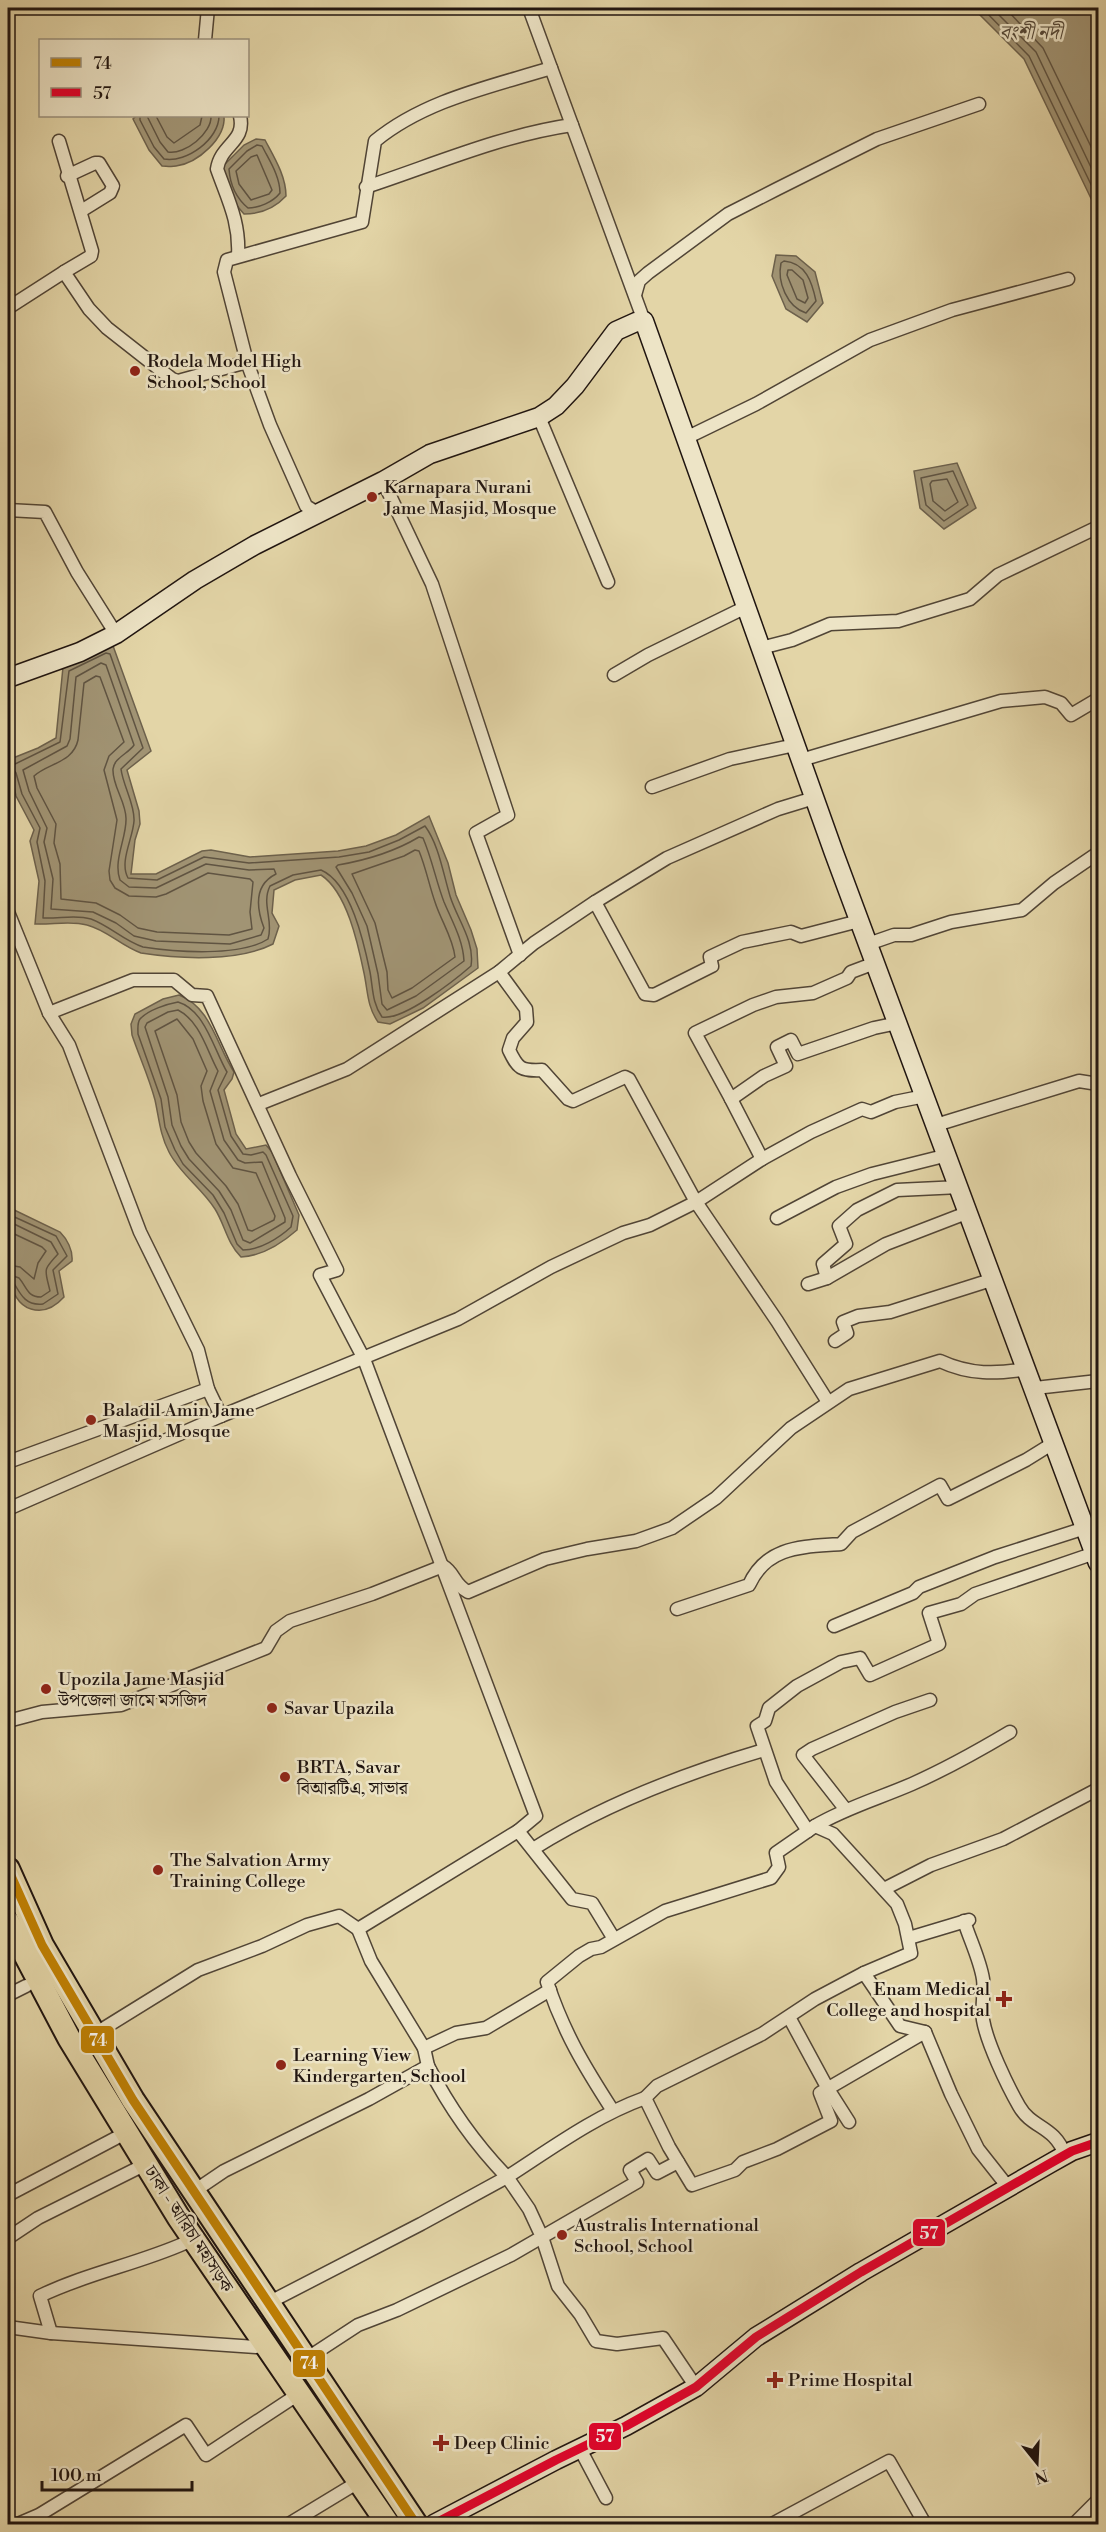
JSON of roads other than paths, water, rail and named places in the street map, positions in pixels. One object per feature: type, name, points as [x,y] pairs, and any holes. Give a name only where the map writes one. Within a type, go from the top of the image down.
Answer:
[{"type":"highway","points":[[8,1869],[42,1945],[133,2100],[417,2524]]},
{"type":"highway","name":"ঢাকা - আরিচা মহাসড়ক","points":[[8,1895],[45,1973],[83,2041],[181,2199],[402,2524]]},
{"type":"highway","name":"ঢাকা - আরিচা মহাসড়ক","points":[[8,1922],[69,2038],[179,2217],[388,2524]]},
{"type":"highway","points":[[8,1948],[17,1991],[375,2524]]},
{"type":"street","points":[[205,39],[208,8]]},
{"type":"street","points":[[529,8],[644,321],[814,798],[1064,1464],[1096,1557]]},
{"type":"street","points":[[319,514],[306,506],[270,425],[247,362],[224,272],[227,260],[362,222],[375,141],[393,126],[435,105],[551,68]]},
{"type":"street","points":[[634,295],[639,281],[648,273],[728,214],[877,139],[979,104]]},
{"type":"street","points":[[237,256],[239,236],[237,224],[217,169],[219,159],[239,135],[242,127],[240,117]]},
{"type":"street","points":[[366,187],[502,141],[544,129],[572,125]]},
{"type":"street","points":[[8,308],[91,256],[92,251],[81,212],[67,176],[58,141]]},
{"type":"street","points":[[67,176],[99,163],[113,186],[110,193],[81,212]]},
{"type":"street","points":[[64,272],[89,309],[107,328],[172,379],[178,381],[247,362]]},
{"type":"street","points":[[686,438],[756,404],[870,340],[952,310],[1068,279]]},
{"type":"street","points":[[8,678],[80,652],[116,634],[215,568],[255,545],[383,481],[430,454],[539,417],[556,406],[575,386],[616,331],[644,321]]},
{"type":"street","points":[[539,417],[608,582]]},
{"type":"street","points":[[383,481],[432,584],[508,815],[476,833],[520,955]]},
{"type":"street","points":[[8,510],[45,512],[77,572],[116,634]]},
{"type":"street","points":[[761,648],[792,640],[830,624],[898,621],[970,599],[998,575],[1098,527]]},
{"type":"street","points":[[614,675],[712,622],[746,607]]},
{"type":"street","points":[[652,787],[730,759],[798,752],[1001,701],[1045,697],[1060,704],[1071,716],[1098,699]]},
{"type":"street","points":[[259,1104],[347,1069],[499,972],[595,902],[667,858],[778,809],[814,798]]},
{"type":"street","points":[[868,944],[894,935],[911,935],[951,922],[1022,910],[1054,883],[1098,852]]},
{"type":"street","points":[[595,902],[645,994],[654,995],[712,966],[710,957],[742,942],[791,933],[801,936],[860,921]]},
{"type":"street","points":[[8,912],[49,1013],[69,1044],[140,1232],[198,1350],[208,1389],[221,1416]]},
{"type":"street","points":[[762,1159],[695,1033],[753,1005],[776,997],[813,993],[846,978],[851,972],[876,963]]},
{"type":"street","points":[[499,972],[526,1009],[527,1022],[513,1038],[509,1050],[516,1065],[526,1071],[542,1071],[568,1099],[573,1101],[624,1077],[629,1079],[696,1202],[777,1321],[828,1402]]},
{"type":"street","points":[[49,1013],[133,980],[174,980],[192,995],[207,996],[259,1104],[290,1176],[337,1270],[320,1275],[364,1359],[536,1816],[518,1831],[358,1929]]},
{"type":"street","points":[[730,1099],[764,1076],[786,1066],[777,1047],[791,1040],[798,1054],[874,1028],[898,1023]]},
{"type":"street","points":[[936,1125],[1080,1081],[1098,1084]]},
{"type":"street","points":[[8,1509],[221,1416],[458,1320],[551,1267],[623,1233],[650,1225],[696,1202],[762,1159],[849,1114],[861,1109],[871,1112],[896,1102],[925,1095]]},
{"type":"street","points":[[777,1218],[836,1187],[872,1174],[948,1155]]},
{"type":"street","points":[[827,1278],[823,1264],[846,1244],[839,1226],[857,1210],[897,1190],[960,1187]]},
{"type":"street","points":[[808,1284],[827,1278],[886,1244],[969,1212]]},
{"type":"street","points":[[835,1341],[847,1333],[843,1322],[858,1316],[890,1312],[994,1279]]},
{"type":"street","points":[[8,1721],[42,1712],[121,1705],[266,1648],[276,1631],[290,1621],[372,1594],[443,1566],[449,1569],[458,1586],[468,1592],[545,1559],[587,1548],[636,1541],[672,1528],[716,1498],[791,1428],[828,1402],[860,1384],[940,1361],[955,1368],[979,1374],[1028,1369]]},
{"type":"street","points":[[1035,1388],[1098,1381]]},
{"type":"street","points":[[8,1462],[208,1389]]},
{"type":"street","points":[[677,1609],[749,1585],[755,1571],[767,1560],[790,1549],[841,1544],[852,1532],[940,1485],[948,1498],[1026,1460],[1055,1442]]},
{"type":"street","points":[[834,1626],[952,1574],[1085,1528]]},
{"type":"street","points":[[268,2303],[507,2177],[613,2111],[645,2098],[657,2085],[762,2034],[815,1999],[911,1953],[909,1938],[897,1904],[832,1834],[812,1828],[776,1782],[757,1726],[765,1721],[768,1708],[797,1686],[841,1662],[860,1658],[870,1675],[939,1644],[929,1613],[961,1604],[975,1594],[1089,1555],[1096,1557]]},
{"type":"street","points":[[846,1810],[803,1755],[895,1712],[930,1700]]},
{"type":"street","points":[[613,2111],[574,2051],[547,1982],[585,1953],[665,1911],[771,1878],[779,1867],[776,1853],[812,1828],[846,1810],[964,1759],[1010,1732]]},
{"type":"street","points":[[533,1849],[569,1826],[626,1799],[709,1767],[764,1750]]},
{"type":"street","points":[[884,1889],[931,1865],[1003,1839],[1098,1789]]},
{"type":"street","points":[[518,1831],[572,1899],[592,1904],[614,1939]]},
{"type":"street","points":[[93,2034],[198,1970],[262,1946],[307,1925],[339,1916],[358,1929],[371,1961],[424,2048],[428,2067],[482,2151],[507,2177],[529,2210],[542,2237],[558,2286],[580,2314],[596,2341],[617,2344],[663,2338],[696,2387]]},
{"type":"street","points":[[909,1938],[966,1921],[983,1978],[983,2020],[992,2046],[1020,2108],[1035,2123],[1053,2134],[1060,2142],[1065,2155]]},
{"type":"street","points":[[864,1974],[900,2026],[925,2032]]},
{"type":"street","points":[[424,2048],[456,2033],[486,2028],[550,1990]]},
{"type":"street","points":[[789,2017],[828,2089],[849,2122]]},
{"type":"street","points":[[925,2032],[951,2094],[978,2149],[1008,2187]]},
{"type":"street","points":[[645,2098],[692,2185],[735,2170],[743,2162],[777,2149],[831,2121],[820,2093],[925,2032]]},
{"type":"street","points":[[193,2192],[224,2171],[428,2067]]},
{"type":"street","points":[[8,2195],[116,2138]]},
{"type":"street","points":[[434,2524],[626,2426],[696,2387],[756,2337],[861,2272],[1065,2155],[1098,2142]]},
{"type":"street","points":[[306,2359],[358,2325],[398,2310],[542,2237],[637,2182],[630,2170],[648,2159],[657,2173],[678,2162]]},
{"type":"street","points":[[8,2238],[38,2218],[136,2169]]},
{"type":"street","points":[[51,2333],[40,2296],[64,2284],[136,2262],[185,2243]]},
{"type":"street","points":[[8,2327],[51,2333],[256,2347]]},
{"type":"street","points":[[18,2524],[39,2515],[186,2425],[206,2455],[291,2399]]},
{"type":"street","points":[[580,2449],[606,2498]]},
{"type":"street","points":[[772,2524],[890,2462],[925,2524]]},
{"type":"street","points":[[289,2524],[350,2487]]},
{"type":"street","points":[[1074,2524],[1098,2500]]},
{"type":"water","name":"বংশী নদী","points":[[973,8],[1098,8],[1098,213],[1024,59]]},
{"type":"water","points":[[135,117],[224,117],[220,133],[209,148],[193,160],[176,166],[162,166],[149,150],[133,119]]},
{"type":"water","points":[[256,139],[265,140],[272,153],[282,174],[286,196],[267,210],[244,214],[229,192],[223,166],[244,145]]},
{"type":"water","points":[[776,255],[796,256],[815,272],[823,303],[807,322],[786,309],[772,276]]},
{"type":"water","points":[[957,463],[976,508],[944,529],[920,508],[914,471]]},
{"type":"water","points":[[112,643],[151,751],[127,770],[139,811],[140,824],[135,840],[131,874],[156,874],[202,851],[211,850],[250,857],[338,851],[366,846],[396,835],[429,816],[448,863],[456,895],[471,930],[477,949],[478,968],[423,1008],[390,1024],[378,1022],[370,1004],[350,919],[338,893],[321,875],[295,880],[274,890],[272,913],[279,926],[273,944],[243,954],[191,958],[141,953],[101,930],[87,925],[35,924],[39,881],[30,841],[34,830],[16,796],[8,760],[56,738],[63,667]]},
{"type":"water","points":[[179,995],[199,1008],[212,1028],[234,1072],[224,1090],[236,1134],[246,1149],[266,1145],[272,1152],[299,1215],[297,1230],[264,1252],[241,1257],[236,1252],[215,1209],[179,1167],[166,1146],[153,1091],[132,1035],[131,1024],[135,1014],[163,999]]},
{"type":"water","points":[[8,1207],[60,1232],[69,1245],[72,1261],[59,1271],[64,1297],[49,1308],[31,1309],[21,1303],[14,1293],[8,1265]]},
{"type":"place","name":"Rodela Model High School, School","points":[[135,371]]},
{"type":"place","name":"Karnapara Nurani Jame Masjid, Mosque","points":[[372,497]]},
{"type":"place","name":"Baladil Amin Jame Masjid, Mosque","points":[[91,1420]]},
{"type":"place","name":"Upozila Jame Masjid উপজেলা জামে মসজিদ","points":[[46,1689]]},
{"type":"place","name":"Savar Upazila","points":[[272,1708]]},
{"type":"place","name":"BRTA, Savar বিআরটিএ, সাভার","points":[[285,1777]]},
{"type":"place","name":"The Salvation Army Training College","points":[[158,1870]]},
{"type":"place","name":"Enam Medical College and hospital","points":[[1004,1999]]},
{"type":"place","name":"Learning View Kindergarten, School","points":[[281,2065]]},
{"type":"place","name":"Australis International School, School","points":[[562,2235]]},
{"type":"place","name":"Prime Hospital","points":[[775,2380]]},
{"type":"place","name":"Deep Clinic","points":[[441,2443]]}]
